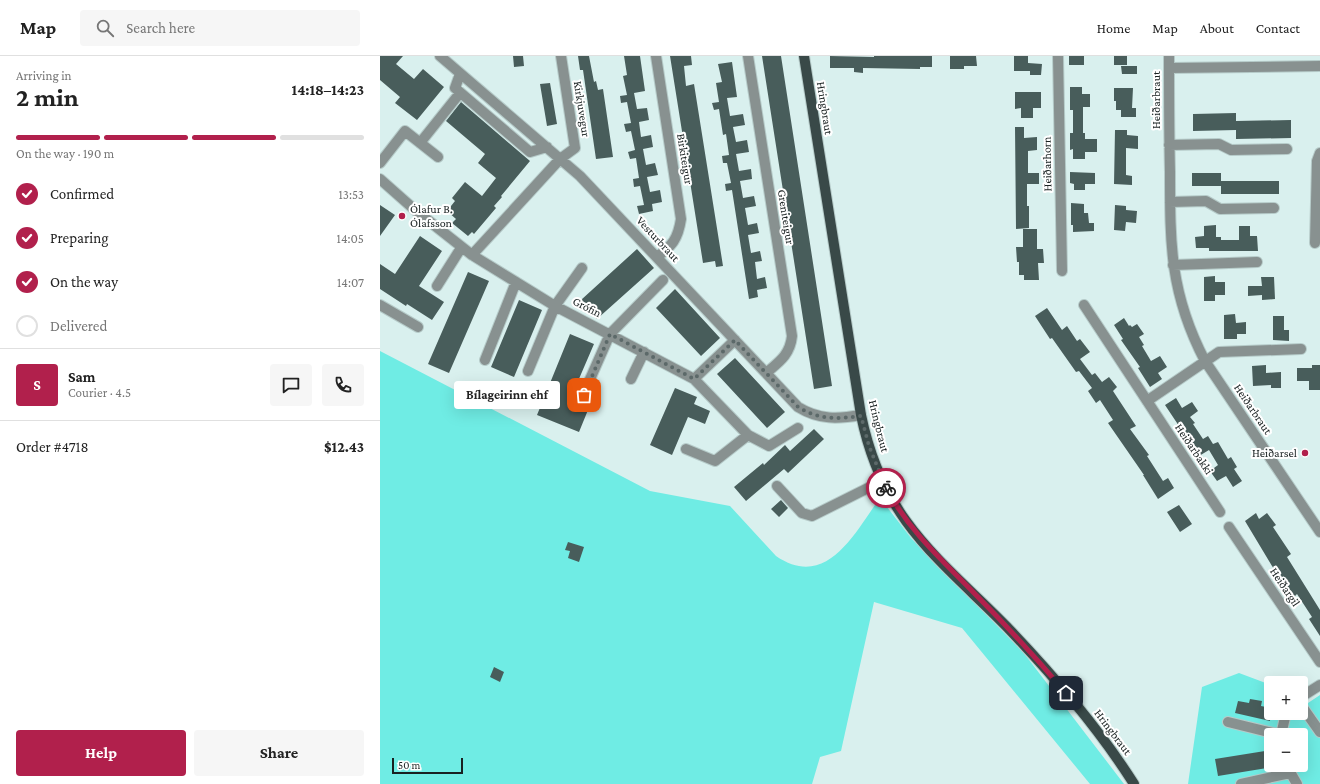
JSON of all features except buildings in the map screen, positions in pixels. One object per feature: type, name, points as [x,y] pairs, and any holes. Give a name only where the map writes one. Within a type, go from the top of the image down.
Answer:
[{"type":"main road","name":"Hringbraut","points":[[804,56],[861,416],[869,446],[882,481],[899,511],[918,537],[1037,660],[1094,727],[1118,758],[1134,784]]},
{"type":"street","name":"Vesturbraut","points":[[440,56],[580,176],[798,407],[805,412],[830,419],[861,416]]},
{"type":"street","name":"Kirkjuvegur","points":[[560,159],[575,148],[561,56]]},
{"type":"street","name":"Birkiteigur","points":[[656,56],[681,219],[678,233],[670,248],[657,257]]},
{"type":"street","name":"Greniteigur","points":[[748,56],[792,336],[790,348],[784,358],[766,373]]},
{"type":"street","name":"Heiðarhorn","points":[[1058,56],[1062,271]]},
{"type":"street","name":"Heiðarbraut","points":[[1169,56],[1170,233],[1173,265],[1181,304],[1187,323],[1205,361],[1320,532]]},
{"type":"street","points":[[1169,68],[1320,66]]},
{"type":"street","points":[[460,74],[455,88],[530,152],[547,147]]},
{"type":"street","points":[[420,143],[460,93]]},
{"type":"street","points":[[380,163],[405,131],[438,157]]},
{"type":"street","name":"Heiðarbraut","points":[[1169,145],[1219,144],[1231,150],[1287,149]]},
{"type":"street","points":[[1316,243],[1317,161],[1320,153]]},
{"type":"street","points":[[472,255],[560,159]]},
{"type":"street","name":"Grófin","points":[[380,179],[461,248],[555,306],[694,379],[748,435],[769,446],[798,428]]},
{"type":"street","points":[[1170,202],[1206,201],[1220,209],[1274,208]]},
{"type":"street","points":[[437,286],[461,248]]},
{"type":"street","points":[[1173,265],[1257,262]]},
{"type":"street","points":[[528,371],[555,306],[582,268]]},
{"type":"street","points":[[584,395],[610,334],[663,280]]},
{"type":"street","points":[[485,360],[516,282]]},
{"type":"street","points":[[380,305],[418,327]]},
{"type":"street","name":"Heiðarbakki","points":[[1084,305],[1220,512]]},
{"type":"street","points":[[694,379],[735,340]]},
{"type":"street","points":[[1147,402],[1219,352],[1300,349]]},
{"type":"street","points":[[631,379],[644,352]]},
{"type":"street","points":[[686,449],[715,461],[748,435]]},
{"type":"street","points":[[777,486],[802,513],[812,516],[882,481]]},
{"type":"street","name":"Heiðargil","points":[[1229,527],[1320,662]]},
{"type":"street","points":[[1308,693],[1320,685]]},
{"type":"street","points":[[1308,715],[1320,732]]},
{"type":"street","points":[[1228,722],[1264,731]]},
{"type":"street","points":[[1241,784],[1279,772]]},
{"type":"street","points":[[1290,772],[1297,784]]},
{"type":"shaded area","points":[[380,351],[650,491],[730,506],[776,556],[794,565],[810,566],[825,562],[838,553],[850,541],[880,498],[911,538],[1023,652],[1124,784],[1090,784],[962,628],[874,602],[841,751],[820,757],[812,784],[380,784]]},
{"type":"shaded area","points":[[1239,673],[1264,682],[1264,720],[1308,720],[1308,703],[1320,695],[1320,784],[1188,784],[1202,687]]},
{"type":"way so far","points":[[584,395],[610,334],[694,379],[735,340],[798,407],[805,412],[830,419],[861,416],[869,446],[886,488]]},
{"type":"place","name":"Ólafur B. Ólafsson","points":[[402,216]]},
{"type":"place","name":"Bílageirinn ehf","points":[[584,395]]},
{"type":"place","name":"Heiðarsel","points":[[1305,453]]},
{"type":"route","points":[[886,488],[899,511],[930,551],[1007,627],[1066,693]]}]
